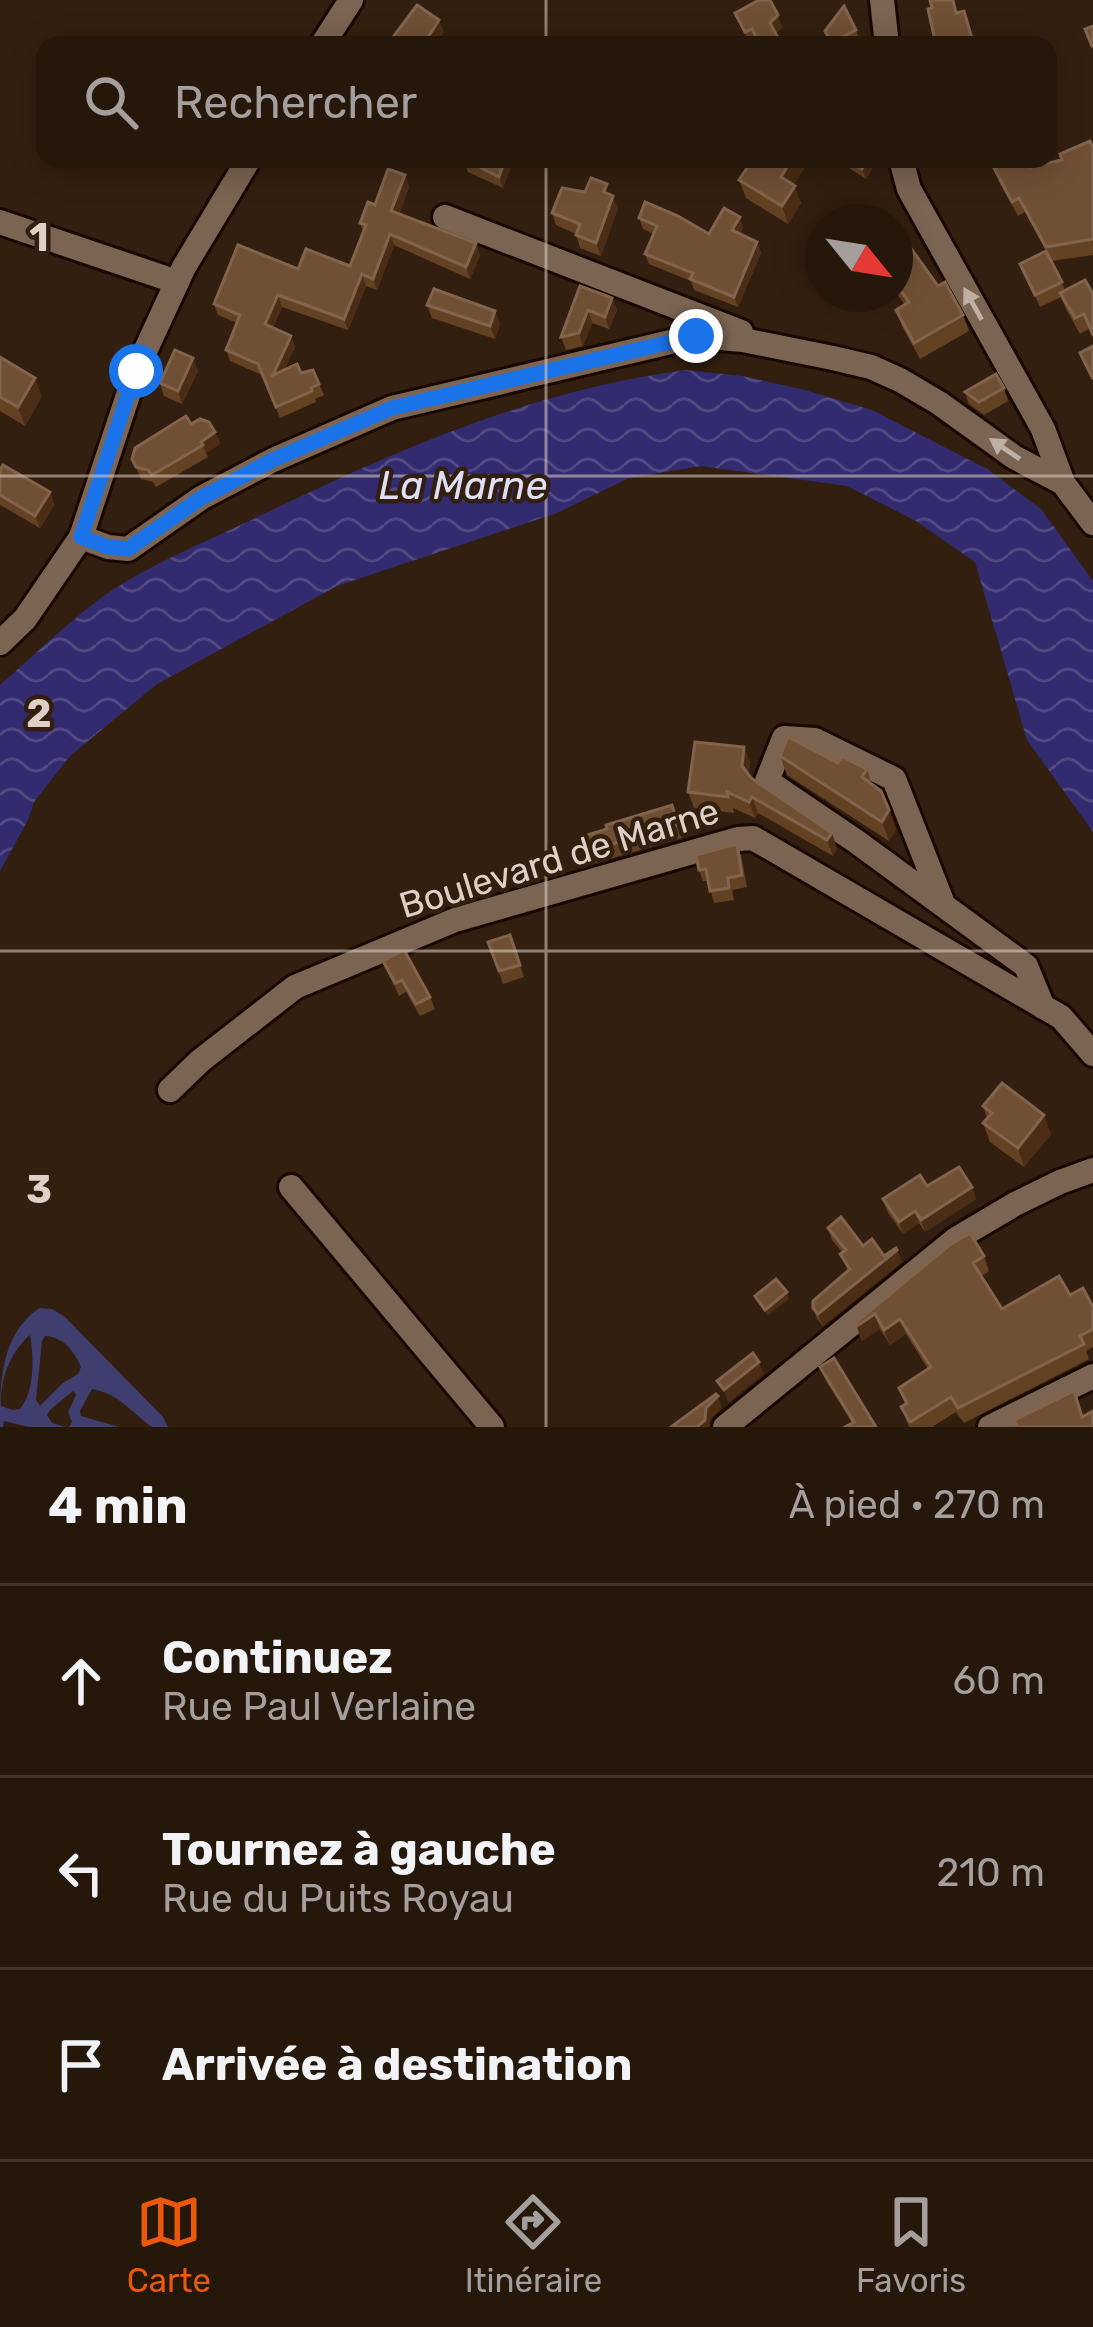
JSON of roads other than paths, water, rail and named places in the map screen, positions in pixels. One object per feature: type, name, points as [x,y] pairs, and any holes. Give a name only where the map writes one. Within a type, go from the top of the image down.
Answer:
[{"type":"street","points":[[328,36],[352,0]]},
{"type":"street","points":[[882,0],[886,36]]},
{"type":"street","points":[[0,643],[25,619],[81,537],[136,371],[177,282],[244,168]]},
{"type":"street","points":[[903,168],[909,189],[1043,429],[1063,483],[1093,523]]},
{"type":"street","points":[[445,218],[783,348]]},
{"type":"street","points":[[0,222],[177,282]]},
{"type":"street","points":[[81,537],[128,549],[201,498],[273,460],[392,408],[696,336],[743,340],[871,367],[939,403],[1014,457],[1063,483]]},
{"type":"street","points":[[943,904],[894,779],[814,740],[784,738],[767,782],[1026,966],[1043,1007]]},
{"type":"street","name":"Boulevard de Marne","points":[[170,1090],[295,987],[454,920],[738,838],[753,838],[1060,1017],[1093,1054]]},
{"type":"street","points":[[725,1427],[956,1239],[1015,1204],[1093,1170]]},
{"type":"street","points":[[291,1186],[492,1427]]},
{"type":"street","points":[[990,1427],[1093,1376]]},
{"type":"water","name":"La Marne","points":[[686,370],[742,376],[872,410],[987,469],[1041,509],[1093,581],[1093,832],[1027,740],[975,562],[916,521],[847,486],[701,466],[629,478],[557,513],[337,586],[157,684],[70,756],[34,802],[0,871],[0,685],[97,601],[171,558],[408,448],[571,393]]}]
